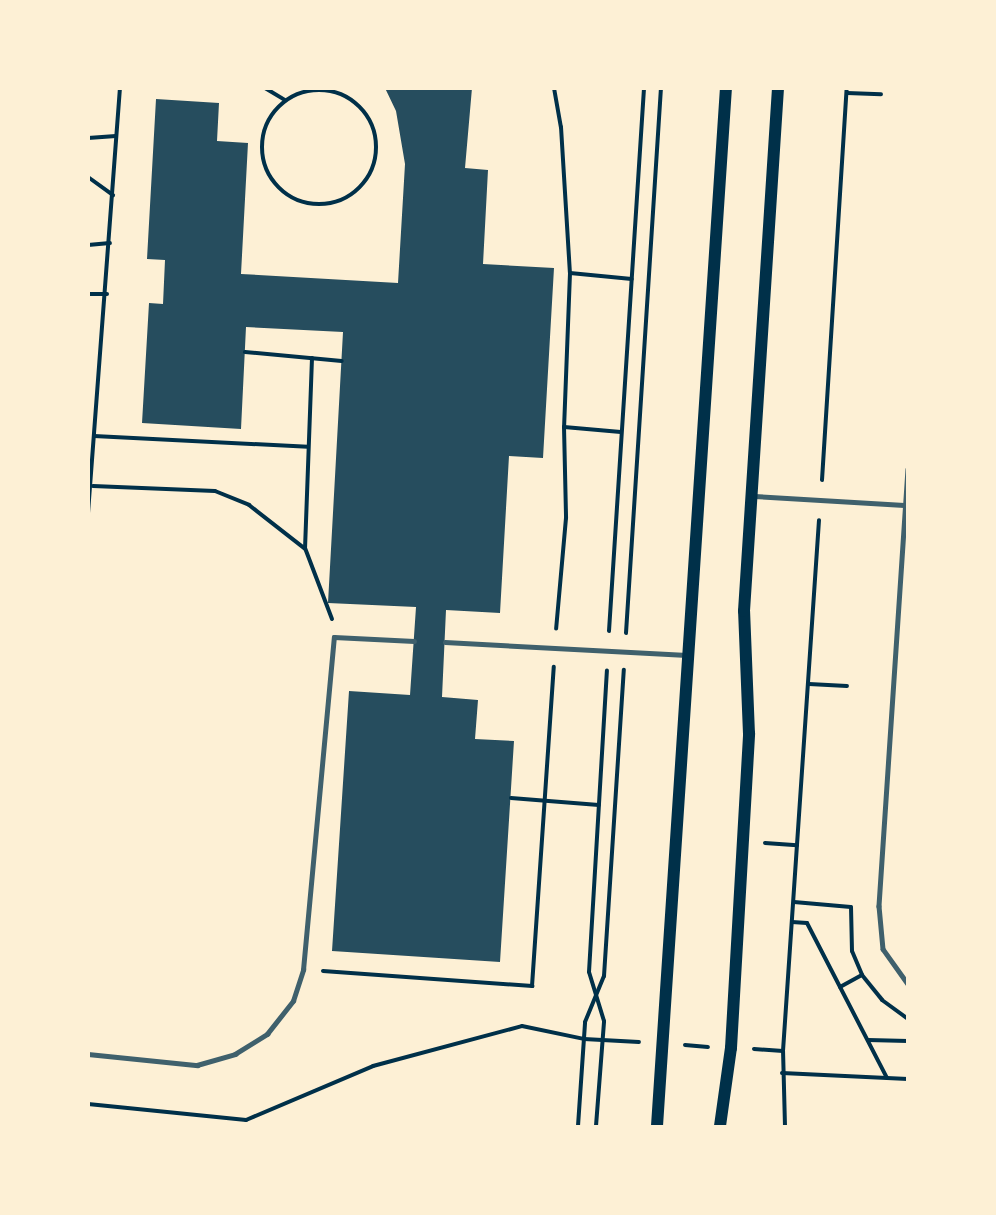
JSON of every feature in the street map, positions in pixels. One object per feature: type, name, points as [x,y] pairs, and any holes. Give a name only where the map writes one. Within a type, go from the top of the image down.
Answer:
[{"type":"main road","points":[[657,1126],[726,88]]},
{"type":"main road","points":[[720,1126],[731,1048],[743,842],[749,734],[744,611],[778,88]]},
{"type":"lane","points":[[908,469],[879,914],[883,949],[908,984]]},
{"type":"lane","points":[[752,496],[904,505]]},
{"type":"lane","points":[[88,1054],[196,1065],[234,1054],[273,1026],[293,1001],[303,970],[334,637],[414,641]]},
{"type":"lane","points":[[445,642],[690,655]]},
{"type":"path","points":[[88,513],[93,486],[94,436],[107,294],[120,88]]},
{"type":"path","points":[[265,88],[285,100]]},
{"type":"path","points":[[303,970],[532,986],[566,518],[564,427],[570,273],[561,127],[554,88]]},
{"type":"path","points":[[596,1126],[604,1021],[589,972],[644,88]]},
{"type":"path","points":[[578,1126],[587,1016],[597,996],[605,966],[661,88]]},
{"type":"path","points":[[323,89],[342,94],[359,105],[371,121],[376,150],[368,177],[355,192],[321,205],[286,194],[273,182],[265,166],[263,138],[272,113],[285,100],[303,91],[323,89]]},
{"type":"path","points":[[785,1126],[787,1087],[782,1073],[783,1051],[847,91],[881,94]]},
{"type":"path","points":[[88,138],[116,136]]},
{"type":"path","points":[[88,177],[113,195]]},
{"type":"path","points":[[88,245],[110,243]]},
{"type":"path","points":[[570,273],[632,279]]},
{"type":"path","points":[[88,294],[107,294]]},
{"type":"path","points":[[245,352],[342,361]]},
{"type":"path","points":[[312,358],[305,548],[333,621]]},
{"type":"path","points":[[564,427],[621,432]]},
{"type":"path","points":[[94,436],[308,447]]},
{"type":"path","points":[[93,486],[215,491],[249,505],[305,548]]},
{"type":"path","points":[[809,684],[847,686]]},
{"type":"path","points":[[511,798],[599,805]]},
{"type":"path","points":[[743,842],[797,845]]},
{"type":"path","points":[[793,902],[851,907],[851,942],[862,975],[882,1000],[908,1019]]},
{"type":"path","points":[[792,922],[807,923],[886,1078]]},
{"type":"path","points":[[840,987],[862,975]]},
{"type":"path","points":[[88,1104],[246,1120],[374,1066],[461,1040],[522,1026],[584,1039],[783,1051]]},
{"type":"path","points":[[867,1040],[908,1041]]},
{"type":"path","points":[[782,1073],[908,1079]]},
{"type":"building","points":[[385,88],[472,88],[465,168],[488,170],[483,264],[554,268],[543,458],[509,456],[500,613],[446,610],[442,697],[478,700],[475,739],[514,741],[500,962],[332,951],[349,691],[410,695],[416,607],[328,603],[343,332],[246,327],[241,429],[142,423],[149,303],[163,304],[165,260],[147,259],[156,99],[219,103],[217,141],[248,143],[241,274],[398,283],[405,164],[396,111]]}]
